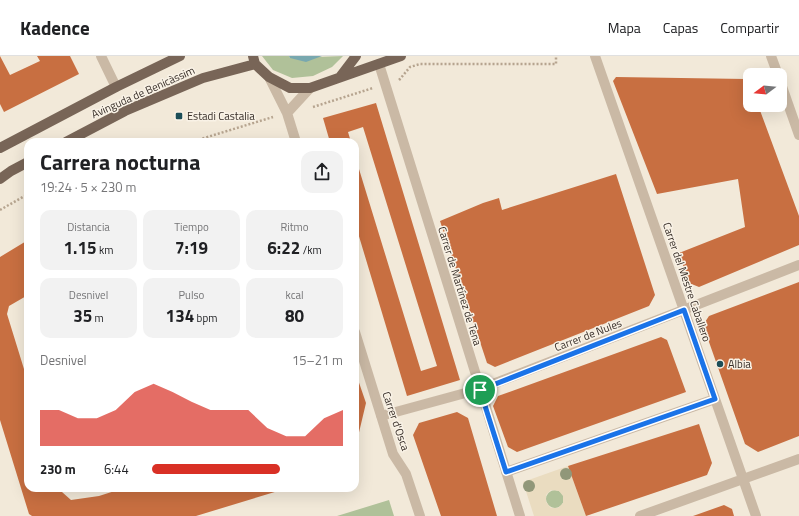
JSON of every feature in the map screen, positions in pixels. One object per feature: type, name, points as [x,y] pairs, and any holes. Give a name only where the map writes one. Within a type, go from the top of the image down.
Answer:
[{"type":"main road","name":"Avinguda de Benicàssim","points":[[1,146],[180,56]]},
{"type":"main road","points":[[340,77],[356,56]]},
{"type":"main road","points":[[254,60],[269,77],[290,88],[310,88],[401,56]]},
{"type":"main road","name":"Avinguda de Benicàssim","points":[[74,138],[125,111],[203,78],[254,60]]},
{"type":"main road","points":[[0,179],[24,164]]},
{"type":"street","points":[[101,56],[116,87]]},
{"type":"street","name":"Carrer del Mestre Caballero","points":[[595,56],[756,516]]},
{"type":"street","points":[[771,56],[775,68]]},
{"type":"street","name":"Carrer de Martínez de Tena","points":[[378,64],[520,516]]},
{"type":"street","points":[[269,77],[287,113],[295,138]]},
{"type":"street","points":[[287,113],[310,88]]},
{"type":"street","points":[[787,101],[799,135]]},
{"type":"street","name":"Carrer de Nules","points":[[381,416],[480,390],[799,265]]},
{"type":"street","name":"Carrer d'Osca","points":[[359,345],[393,454],[406,474],[420,516]]},
{"type":"street","points":[[506,472],[715,399]]},
{"type":"street","points":[[640,516],[799,459]]},
{"type":"path","points":[[312,107],[400,79],[410,67],[420,64],[556,64],[556,56]]},
{"type":"path","points":[[204,138],[287,113]]},
{"type":"path","points":[[0,210],[24,196]]},
{"type":"green space","points":[[262,56],[289,56],[290,58],[343,56],[332,67],[313,76],[292,78],[273,70]]},
{"type":"green space","points":[[555,490],[561,493],[564,499],[561,505],[555,508],[549,505],[546,499],[549,493]]},
{"type":"green space","points":[[389,500],[394,516],[337,516]]},
{"type":"shaded area","points":[[568,466],[586,516],[534,516],[523,482]],"holes":[[[551,490],[559,491],[563,496],[563,503],[558,508],[551,508],[546,502],[546,495]]]},
{"type":"water","points":[[289,56],[322,56],[306,62],[290,58]]},
{"type":"building","points":[[0,56],[10,75],[40,61],[37,56],[70,56],[79,74],[4,112],[0,104]]},
{"type":"building","points":[[616,77],[743,79],[743,112],[761,112],[799,216],[799,245],[699,287],[689,283],[679,253],[745,227],[738,179],[657,194],[613,81]]},
{"type":"building","points":[[376,103],[460,380],[407,396],[359,236],[359,169],[421,371],[437,366],[363,127],[348,132],[350,138],[329,138],[323,118]]},
{"type":"building","points":[[616,174],[655,295],[649,306],[495,367],[487,363],[440,221],[499,198],[502,210]]},
{"type":"building","points":[[24,242],[24,297],[9,306],[7,314],[24,369],[24,492],[62,492],[71,500],[99,496],[112,492],[275,492],[196,516],[32,516],[29,514],[0,420],[0,257]]},
{"type":"building","points":[[799,282],[799,436],[758,452],[745,444],[703,325],[709,316]]},
{"type":"building","points":[[661,337],[667,340],[686,392],[517,452],[508,447],[493,406],[498,396]]},
{"type":"building","points":[[359,383],[366,403],[359,432]]},
{"type":"building","points":[[457,412],[468,418],[497,516],[441,516],[413,435],[419,423]]},
{"type":"building","points":[[699,424],[712,463],[707,475],[586,516],[568,466]]},
{"type":"building","points":[[724,505],[732,509],[734,516],[693,516]]},
{"type":"place","name":"Estadi Castalia","points":[[179,116]]},
{"type":"place","name":"Albia","points":[[720,364]]},
{"type":"route","points":[[684,310],[715,399],[506,472],[480,390],[684,310]]}]
